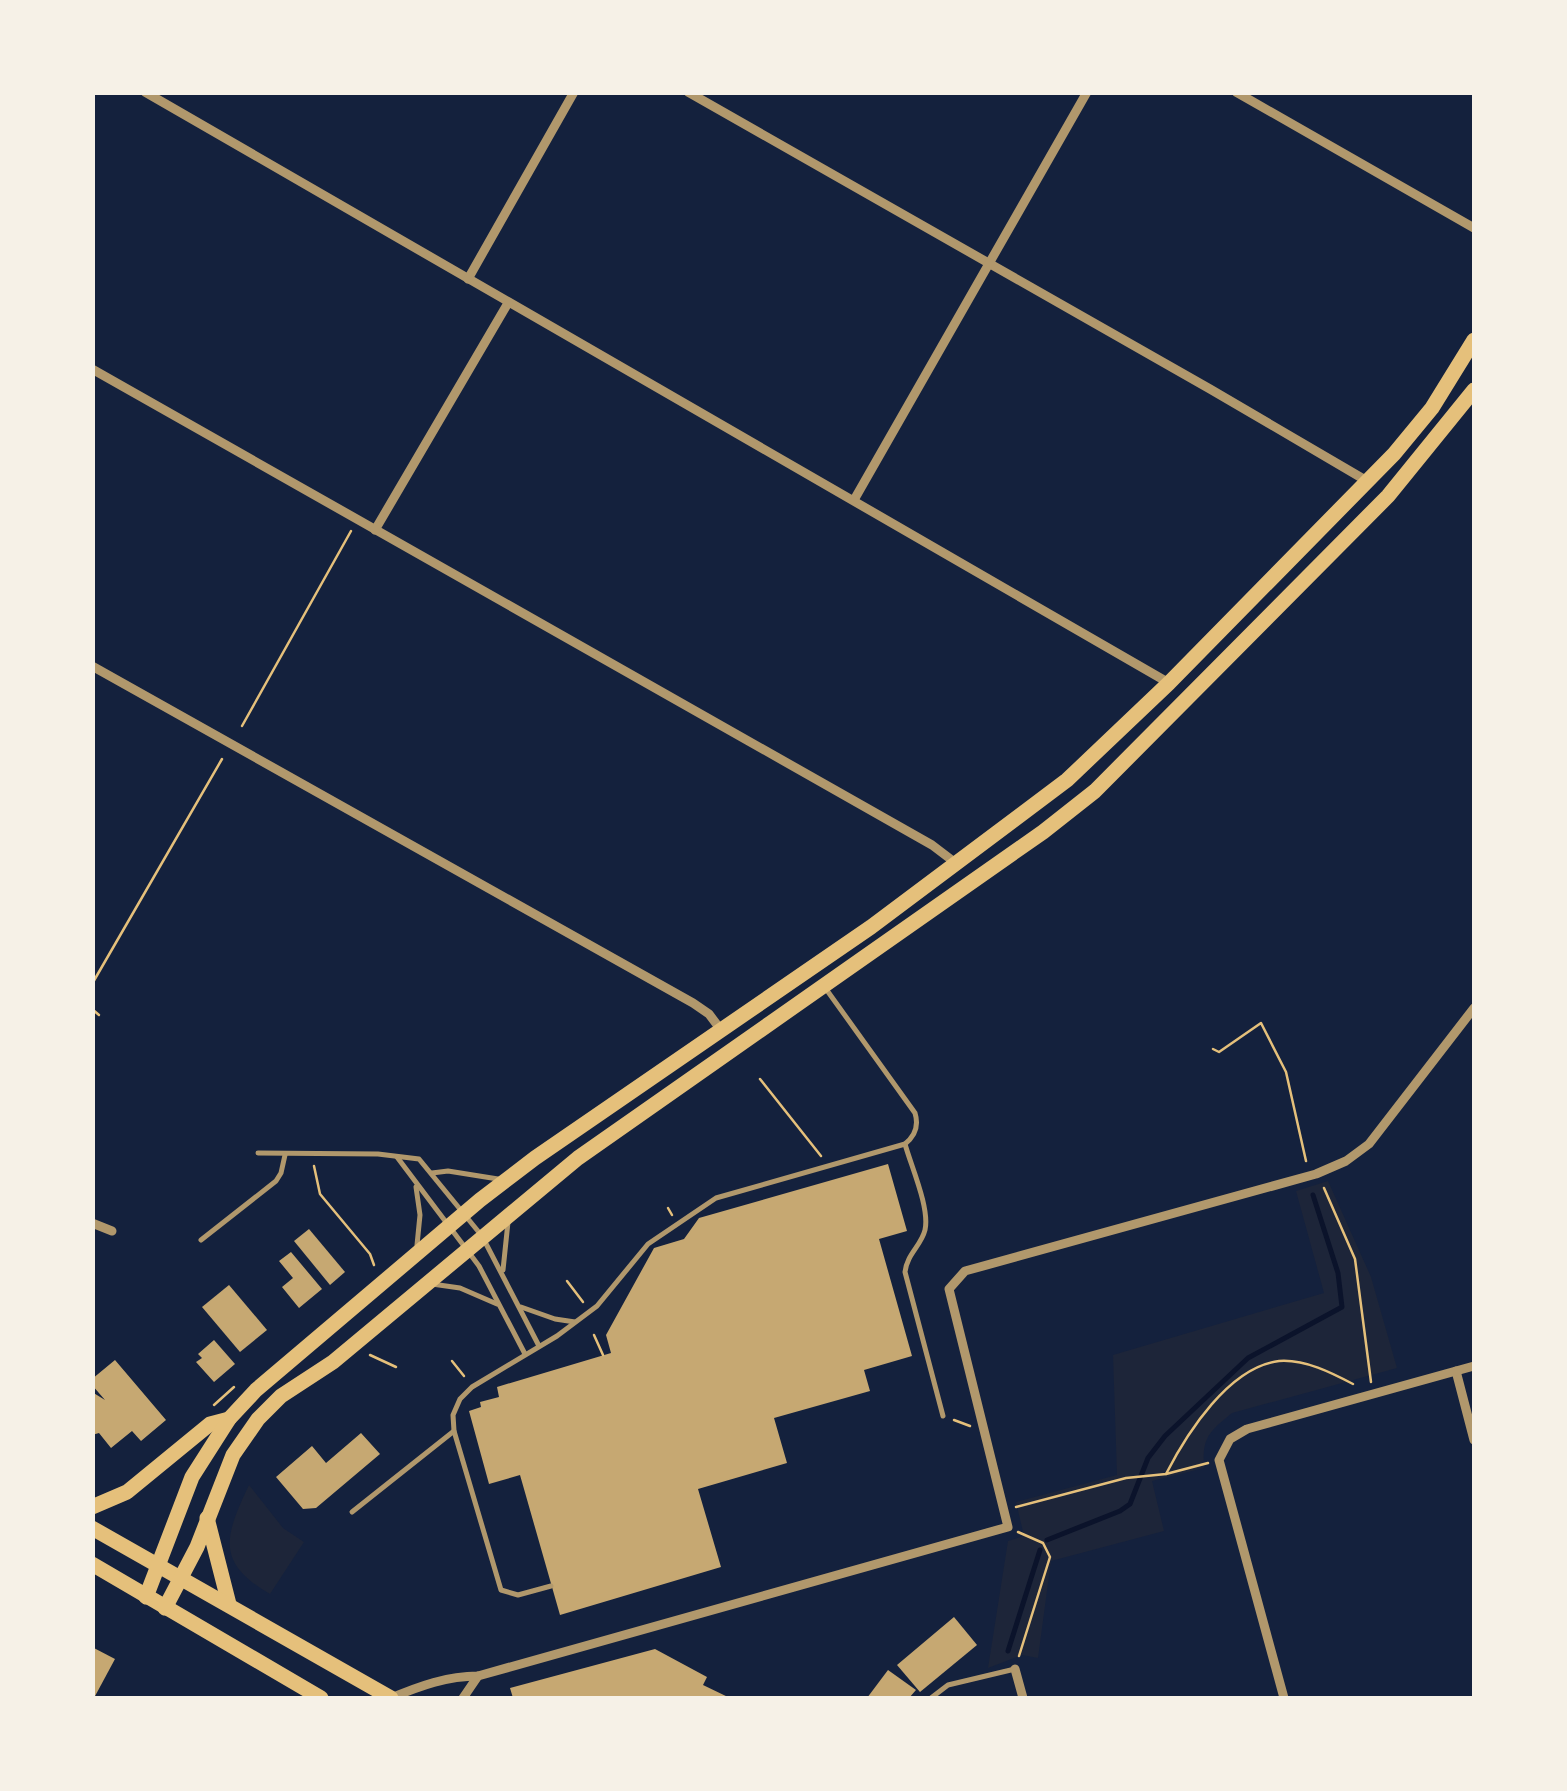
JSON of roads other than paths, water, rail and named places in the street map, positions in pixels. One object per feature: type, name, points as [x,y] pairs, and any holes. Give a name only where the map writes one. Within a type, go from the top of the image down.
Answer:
[{"type":"main road","points":[[146,1597],[192,1477],[229,1420],[265,1382],[505,1181],[956,864],[1067,780],[1169,683],[1367,482],[1416,429],[1474,340]]},
{"type":"main road","points":[[165,1608],[183,1577],[233,1455],[258,1419],[281,1396],[352,1346],[578,1158],[1043,832],[1095,791],[1388,496],[1474,390]]},
{"type":"main road","points":[[92,1507],[127,1492],[210,1424],[229,1420]]},
{"type":"main road","points":[[207,1518],[229,1604]]},
{"type":"main road","points":[[92,1528],[391,1698]]},
{"type":"main road","points":[[92,1564],[322,1698]]},
{"type":"street","points":[[145,92],[1169,683]]},
{"type":"street","points":[[468,279],[574,92]]},
{"type":"street","points":[[688,92],[1367,482]]},
{"type":"street","points":[[854,500],[1086,92]]},
{"type":"street","points":[[1236,92],[1474,228]]},
{"type":"street","points":[[375,530],[508,303]]},
{"type":"street","points":[[92,370],[915,835],[956,864]]},
{"type":"street","points":[[92,666],[694,1004],[710,1014],[721,1030]]},
{"type":"street","points":[[391,1698],[457,1676],[478,1676],[1008,1526],[949,1289],[965,1270],[1316,1174],[1346,1162],[1369,1144],[1474,1008]]},
{"type":"street","points":[[92,1223],[112,1231]]},
{"type":"street","points":[[1284,1698],[1219,1460],[1230,1439],[1247,1429],[1474,1366]]},
{"type":"street","points":[[1456,1372],[1474,1440]]},
{"type":"street","points":[[1015,1669],[1022,1698]]},
{"type":"street","points":[[463,1698],[478,1676]]},
{"type":"lane","points":[[552,1586],[518,1596],[502,1590],[454,1430],[453,1415],[460,1399],[472,1386],[576,1322],[608,1296],[648,1244],[716,1198],[905,1144],[918,1123],[916,1113],[824,986]]},
{"type":"lane","points":[[905,1144],[926,1216],[925,1233],[906,1258],[905,1272],[943,1416]]},
{"type":"lane","points":[[258,1153],[415,1156],[482,1236],[538,1346]]},
{"type":"lane","points":[[201,1240],[276,1181],[286,1155]]},
{"type":"lane","points":[[397,1157],[467,1248],[525,1354]]},
{"type":"lane","points":[[432,1173],[448,1171],[505,1181]]},
{"type":"lane","points":[[416,1184],[420,1216],[417,1254]]},
{"type":"lane","points":[[502,1270],[508,1214]]},
{"type":"lane","points":[[426,1283],[460,1288],[500,1305]]},
{"type":"lane","points":[[521,1306],[554,1319],[576,1322]]},
{"type":"lane","points":[[352,1512],[454,1430]]},
{"type":"lane","points":[[930,1698],[948,1685],[1015,1669]]},
{"type":"waterway","points":[[1047,1540],[1130,1504],[1148,1458],[1165,1436],[1248,1358],[1342,1307],[1338,1273],[1313,1195]]},
{"type":"waterway","points":[[1008,1651],[1040,1550]]}]
